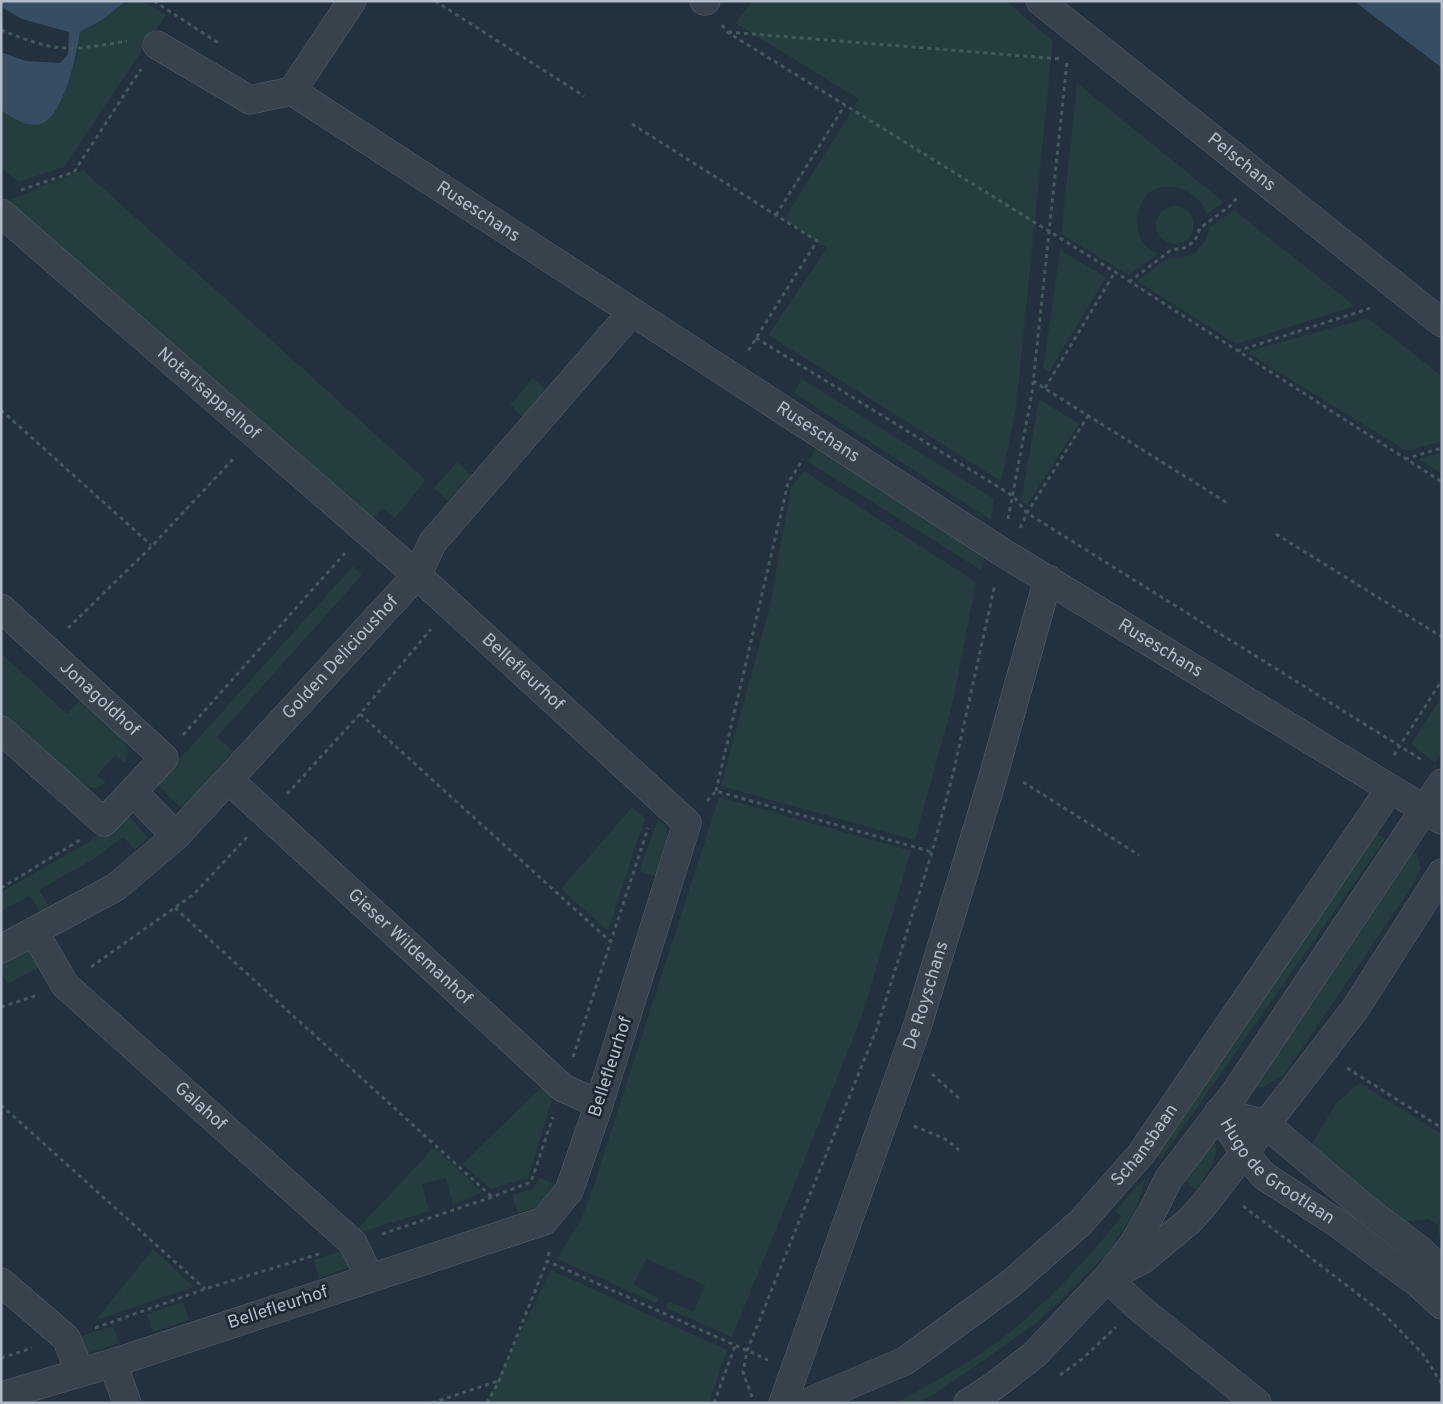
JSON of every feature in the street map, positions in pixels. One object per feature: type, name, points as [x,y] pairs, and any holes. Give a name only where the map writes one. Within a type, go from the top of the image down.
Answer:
[{"type":"street","points":[[157,45],[250,100],[292,91],[352,1]]},
{"type":"street","name":"Pelschans","points":[[1040,1],[1442,323]]},
{"type":"street","name":"Ruseschans","points":[[292,91],[1005,554],[1433,815]]},
{"type":"street","name":"Notarisappelhof","points":[[1,213],[417,574]]},
{"type":"street","name":"Golden Delicioushof","points":[[1,949],[116,887],[176,836],[417,574],[433,542],[632,312]]},
{"type":"street","name":"Bellefleurhof","points":[[1,1396],[113,1363],[544,1221],[570,1191],[688,823],[417,574]]},
{"type":"street","name":"De Royschans","points":[[783,1403],[918,1024],[993,777],[1048,579]]},
{"type":"street","name":"Jonagoldhof","points":[[1,608],[164,758]]},
{"type":"street","points":[[1,730],[104,822],[164,758]]},
{"type":"street","name":"Gieser Wildemanhof","points":[[228,780],[563,1088],[599,1104]]},
{"type":"street","points":[[968,1403],[994,1386],[1034,1355],[1107,1278],[1134,1243],[1169,1178],[1236,1091],[1433,815],[1442,784]]},
{"type":"street","name":"Schansbaan","points":[[806,1403],[905,1361],[1009,1285],[1080,1223],[1141,1154],[1390,790]]},
{"type":"street","points":[[133,792],[176,836]]},
{"type":"street","points":[[1107,1278],[1142,1260],[1188,1222],[1203,1206],[1355,1009],[1442,873]]},
{"type":"street","name":"Galahof","points":[[34,931],[65,985],[353,1243],[370,1278]]},
{"type":"street","name":"Hugo de Grootlaan","points":[[1219,1112],[1266,1124],[1367,1210],[1420,1250],[1442,1272]]},
{"type":"street","name":"Hugo de Grootlaan","points":[[1219,1112],[1244,1153],[1264,1176],[1337,1223],[1420,1285],[1442,1305]]},
{"type":"street","points":[[1107,1278],[1138,1307],[1258,1403]]},
{"type":"street","points":[[1,1282],[66,1338],[80,1372]]},
{"type":"street","points":[[113,1363],[127,1403]]},
{"type":"path","points":[[435,1],[584,96]]},
{"type":"path","points":[[19,190],[74,172],[176,15]]},
{"type":"path","points":[[1,30],[30,42],[64,48],[89,47]]},
{"type":"path","points":[[754,1403],[743,1372],[747,1352],[878,1028],[932,852],[953,774],[1005,554],[1013,496],[1034,381],[1049,231],[1067,60],[728,32],[845,105],[1049,231],[1115,272],[1442,482]]},
{"type":"path","points":[[776,215],[845,105]]},
{"type":"path","points":[[632,124],[817,241],[732,376]]},
{"type":"path","points":[[1129,282],[1171,250],[1184,248],[1195,241],[1200,228],[1230,206],[1256,174]]},
{"type":"path","points":[[1045,388],[1115,272]]},
{"type":"path","points":[[1237,351],[1373,308],[1393,283]]},
{"type":"path","points":[[756,338],[1013,496],[1027,513],[1399,748],[1425,762]]},
{"type":"path","points":[[1034,381],[1230,504]]},
{"type":"path","points":[[1,410],[152,546]]},
{"type":"path","points":[[1005,554],[1027,513],[1088,416]]},
{"type":"path","points":[[688,823],[716,791],[788,483],[819,432]]},
{"type":"path","points":[[46,649],[152,546],[256,435]]},
{"type":"path","points":[[1405,459],[1442,448]]},
{"type":"path","points":[[164,758],[365,530]]},
{"type":"path","points":[[1276,534],[1442,637]]},
{"type":"path","points":[[1390,790],[1383,773],[1442,680]]},
{"type":"path","points":[[360,714],[612,943]]},
{"type":"path","points":[[993,777],[1018,779],[1139,855]]},
{"type":"path","points":[[716,791],[932,852]]},
{"type":"path","points":[[1,1358],[66,1338],[205,1289],[492,1197],[531,1182],[612,943],[658,796]]},
{"type":"path","points":[[1,888],[70,847],[104,822]]},
{"type":"path","points":[[175,908],[492,1197]]},
{"type":"path","points":[[1342,1065],[1442,1128]]},
{"type":"path","points":[[1,1105],[205,1289]]},
{"type":"path","points":[[886,1114],[945,1139],[960,1150]]},
{"type":"path","points":[[1243,1206],[1384,1314],[1422,1353],[1442,1384]]},
{"type":"path","points":[[487,1403],[498,1381],[553,1242],[544,1221]]},
{"type":"path","points":[[547,1261],[747,1352],[794,1370]]},
{"type":"path","points":[[714,1403],[734,1346]]},
{"type":"path","points":[[432,1403],[498,1381]]},
{"type":"green space","points":[[126,1],[142,1],[166,15],[64,167],[18,182],[1,168],[1,111],[10,116],[60,105],[78,54],[80,32],[102,20]]},
{"type":"green space","points":[[753,1],[1006,1],[1053,41],[1016,409],[1001,481],[768,335],[827,248],[784,219],[859,99],[735,23]]},
{"type":"green space","points":[[1077,83],[1224,202],[1207,214],[1200,202],[1184,190],[1165,187],[1153,190],[1143,201],[1137,224],[1138,232],[1145,245],[1158,254],[1129,275],[1061,234]]},
{"type":"green space","points":[[83,170],[426,480],[395,518],[382,508],[366,525],[9,201]]},
{"type":"green space","points":[[1175,206],[1182,207],[1188,212],[1193,218],[1193,232],[1188,238],[1182,243],[1175,244],[1168,243],[1162,238],[1157,232],[1156,225],[1157,218],[1162,212],[1168,207]]},
{"type":"green space","points":[[1234,210],[1355,306],[1236,344],[1137,281],[1168,258],[1181,258],[1195,253],[1205,241],[1209,228]]},
{"type":"green space","points":[[1060,250],[1106,277],[1049,372],[1043,368]]},
{"type":"green space","points":[[1368,318],[1442,376],[1442,441],[1407,451],[1246,352]]},
{"type":"green space","points":[[533,378],[547,391],[524,418],[510,405]]},
{"type":"green space","points":[[802,379],[994,499],[991,520],[794,393]]},
{"type":"green space","points":[[1039,399],[1079,424],[1027,505],[1021,501]]},
{"type":"green space","points":[[818,445],[986,551],[981,570],[808,462]]},
{"type":"green space","points":[[1442,452],[1442,474],[1418,459]]},
{"type":"green space","points":[[457,462],[471,475],[448,501],[434,488]]},
{"type":"green space","points":[[804,471],[976,582],[954,698],[915,840],[721,786],[770,605],[791,487]]},
{"type":"green space","points":[[353,566],[362,575],[217,737],[233,751],[182,810],[155,782],[187,751]]},
{"type":"green space","points":[[1,653],[67,714],[81,699],[125,740],[129,752],[125,764],[115,755],[97,775],[106,783],[96,788],[77,784],[1,716]]},
{"type":"green space","points":[[1442,696],[1442,752],[1435,763],[1411,744]]},
{"type":"green space","points":[[719,797],[911,851],[862,1016],[732,1337],[666,1308],[669,1302],[694,1311],[705,1285],[646,1259],[634,1285],[659,1298],[656,1303],[557,1259],[579,1223],[589,1200]]},
{"type":"green space","points":[[632,807],[645,818],[608,931],[561,889]]},
{"type":"green space","points":[[126,812],[148,838],[135,850],[123,837],[97,857],[39,890],[49,907],[41,912],[29,896],[1,911],[1,892],[87,843]]},
{"type":"green space","points":[[658,818],[667,829],[667,845],[657,877],[639,872]]},
{"type":"green space","points":[[1375,833],[1385,839],[1161,1159],[1149,1151]]},
{"type":"green space","points":[[1408,853],[1417,854],[1421,868],[1411,888],[1284,1075],[1263,1087],[1257,1087],[1252,1082]]},
{"type":"green space","points":[[31,949],[40,967],[8,984],[1,972],[1,964]]},
{"type":"green space","points":[[1359,1083],[1442,1134],[1442,1239],[1438,1234],[1438,1226],[1429,1219],[1394,1223],[1308,1150],[1337,1102]]},
{"type":"green space","points":[[544,1085],[555,1090],[528,1178],[491,1189],[462,1164]]},
{"type":"green space","points":[[1215,1142],[1216,1153],[1214,1160],[1196,1190],[1176,1174],[1205,1146]]},
{"type":"green space","points":[[434,1147],[482,1192],[453,1205],[446,1178],[422,1184],[429,1211],[352,1235]]},
{"type":"green space","points":[[1146,1177],[1135,1212],[1106,1255],[1038,1322],[938,1392],[918,1403],[896,1403],[976,1357],[1018,1326],[1065,1281],[1108,1233],[1122,1216],[1115,1211]]},
{"type":"green space","points":[[539,1178],[558,1185],[543,1205],[518,1213],[512,1195],[533,1189]]},
{"type":"green space","points":[[350,1248],[355,1265],[319,1278],[314,1260]]},
{"type":"green space","points":[[153,1249],[194,1287],[96,1320]]},
{"type":"green space","points":[[551,1270],[727,1350],[709,1403],[486,1403]]},
{"type":"green space","points":[[183,1302],[189,1320],[153,1332],[147,1314]]},
{"type":"green space","points":[[113,1326],[119,1343],[83,1355],[77,1337]]},
{"type":"water","points":[[1,1],[126,1],[102,20],[80,32],[76,55],[63,97],[49,119],[41,124],[30,125],[1,111],[1,52],[26,61],[60,63],[68,54],[69,32],[22,19],[1,7]]},
{"type":"water","points":[[1354,1],[1442,1],[1442,68]]}]
